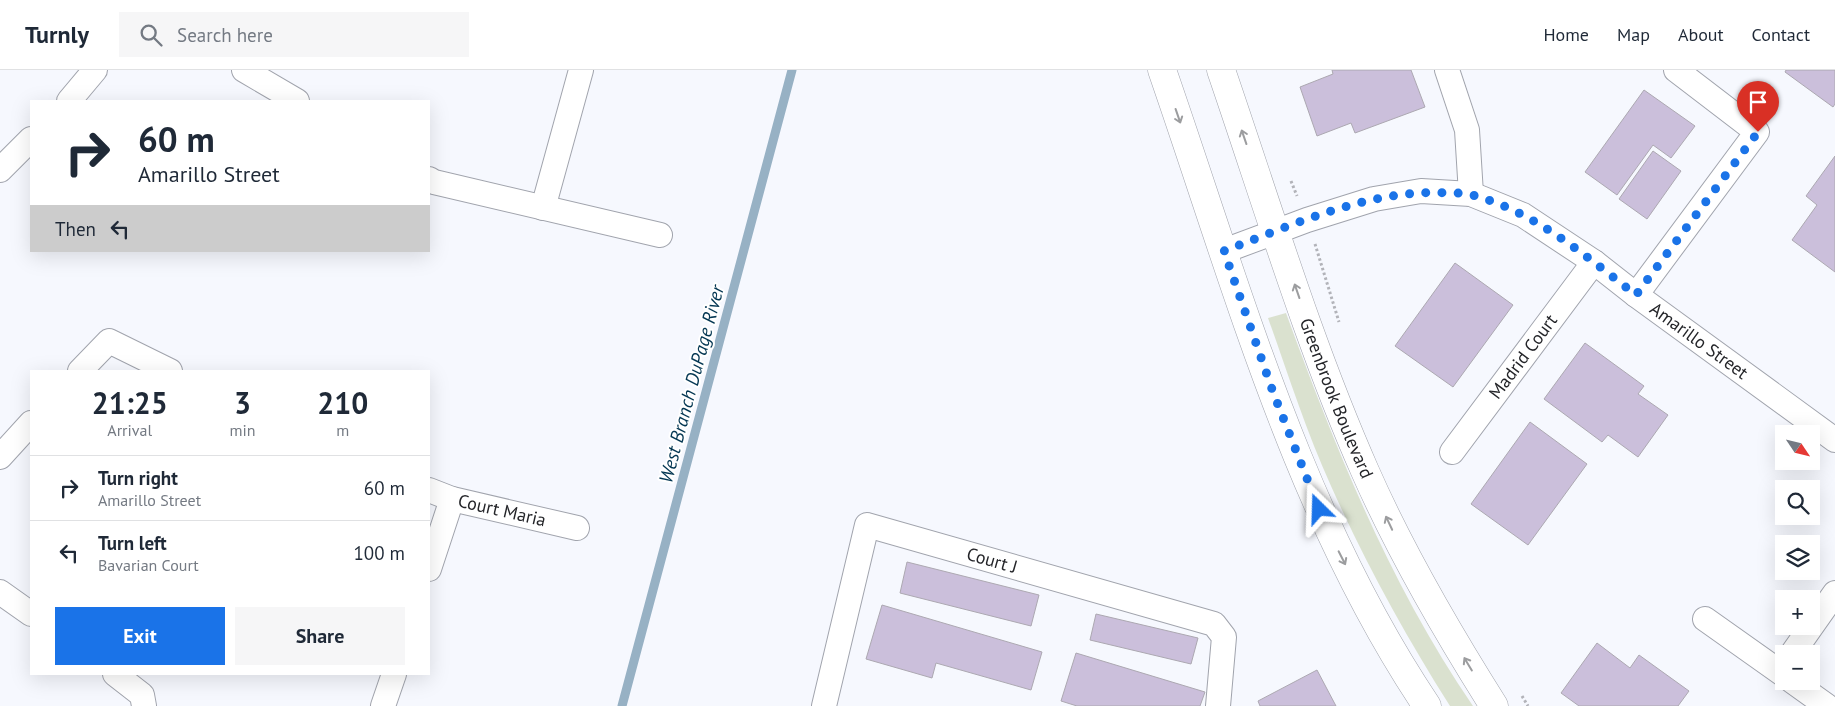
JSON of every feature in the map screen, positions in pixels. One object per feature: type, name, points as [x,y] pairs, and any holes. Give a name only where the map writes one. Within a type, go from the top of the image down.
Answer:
[{"type":"main road","points":[[1162,70],[1273,392],[1326,526],[1366,604],[1409,679],[1427,706]]},
{"type":"main road","name":"Greenbrook Boulevard","points":[[1221,70],[1333,394],[1364,471],[1393,532],[1439,617],[1494,706]]},
{"type":"street","points":[[70,100],[95,70]]},
{"type":"street","points":[[244,70],[295,100]]},
{"type":"street","points":[[542,208],[581,70]]},
{"type":"street","points":[[1447,70],[1467,130],[1471,194]]},
{"type":"street","points":[[1636,295],[1758,132],[1676,70]]},
{"type":"street","points":[[0,170],[30,140]]},
{"type":"street","points":[[430,179],[542,208],[660,235]]},
{"type":"street","name":"Amarillo Street","points":[[1224,251],[1307,220],[1374,199],[1421,191],[1471,194],[1524,215],[1594,262],[1636,295],[1835,440]]},
{"type":"street","name":"Madrid Court","points":[[1452,452],[1594,262]]},
{"type":"street","points":[[81,370],[109,341],[168,370]]},
{"type":"street","points":[[0,456],[30,424]]},
{"type":"street","name":"Court Maria","points":[[430,490],[452,499],[577,528]]},
{"type":"street","points":[[430,566],[452,499]]},
{"type":"street","name":"Court J","points":[[824,706],[867,525],[1214,624],[1224,637],[1218,706]]},
{"type":"street","points":[[0,592],[30,613]]},
{"type":"street","points":[[1801,645],[1835,593]]},
{"type":"street","points":[[1705,619],[1775,662]]},
{"type":"street","points":[[116,675],[142,695],[144,706]]},
{"type":"street","points":[[383,706],[394,675]]},
{"type":"street","points":[[1809,690],[1827,706]]},
{"type":"path","points":[[1290,180],[1307,220],[1340,323]]},
{"type":"path","points":[[1518,689],[1528,706]]},
{"type":"green space","points":[[1286,313],[1345,466],[1367,516],[1416,613],[1443,660],[1473,706],[1450,706],[1386,598],[1344,514],[1313,444],[1268,318]]},
{"type":"building","points":[[1332,70],[1411,70],[1425,107],[1355,133],[1351,123],[1317,136],[1300,87],[1333,74]]},
{"type":"building","points":[[1786,70],[1835,70],[1835,104],[1833,107],[1785,72]]},
{"type":"building","points":[[1644,90],[1695,126],[1671,158],[1653,145],[1617,195],[1585,172]]},
{"type":"building","points":[[1653,151],[1681,171],[1647,219],[1619,199]]},
{"type":"building","points":[[1835,156],[1835,272],[1792,240],[1817,205],[1806,196]]},
{"type":"building","points":[[1455,263],[1513,305],[1453,387],[1395,346]]},
{"type":"building","points":[[1585,343],[1644,386],[1638,394],[1668,415],[1638,457],[1608,435],[1602,442],[1544,399]]},
{"type":"building","points":[[1530,422],[1587,464],[1528,545],[1471,504]]},
{"type":"building","points":[[907,562],[1039,595],[1031,626],[900,593]]},
{"type":"building","points":[[882,605],[1042,652],[1031,690],[936,663],[932,678],[866,659]]},
{"type":"building","points":[[1096,614],[1198,638],[1191,664],[1090,640]]},
{"type":"building","points":[[1597,643],[1630,668],[1639,655],[1689,691],[1678,706],[1579,706],[1561,693]]},
{"type":"building","points":[[1076,653],[1205,692],[1200,706],[1077,706],[1061,701]]},
{"type":"building","points":[[1317,670],[1336,706],[1260,706],[1258,701]]},
{"type":"waterway","name":"West Branch DuPage River","points":[[622,706],[792,70]]},
{"type":"route","points":[[1319,509],[1273,392],[1224,251],[1307,220],[1374,199],[1421,191],[1471,194],[1524,215],[1594,262],[1636,295],[1758,132]]}]
